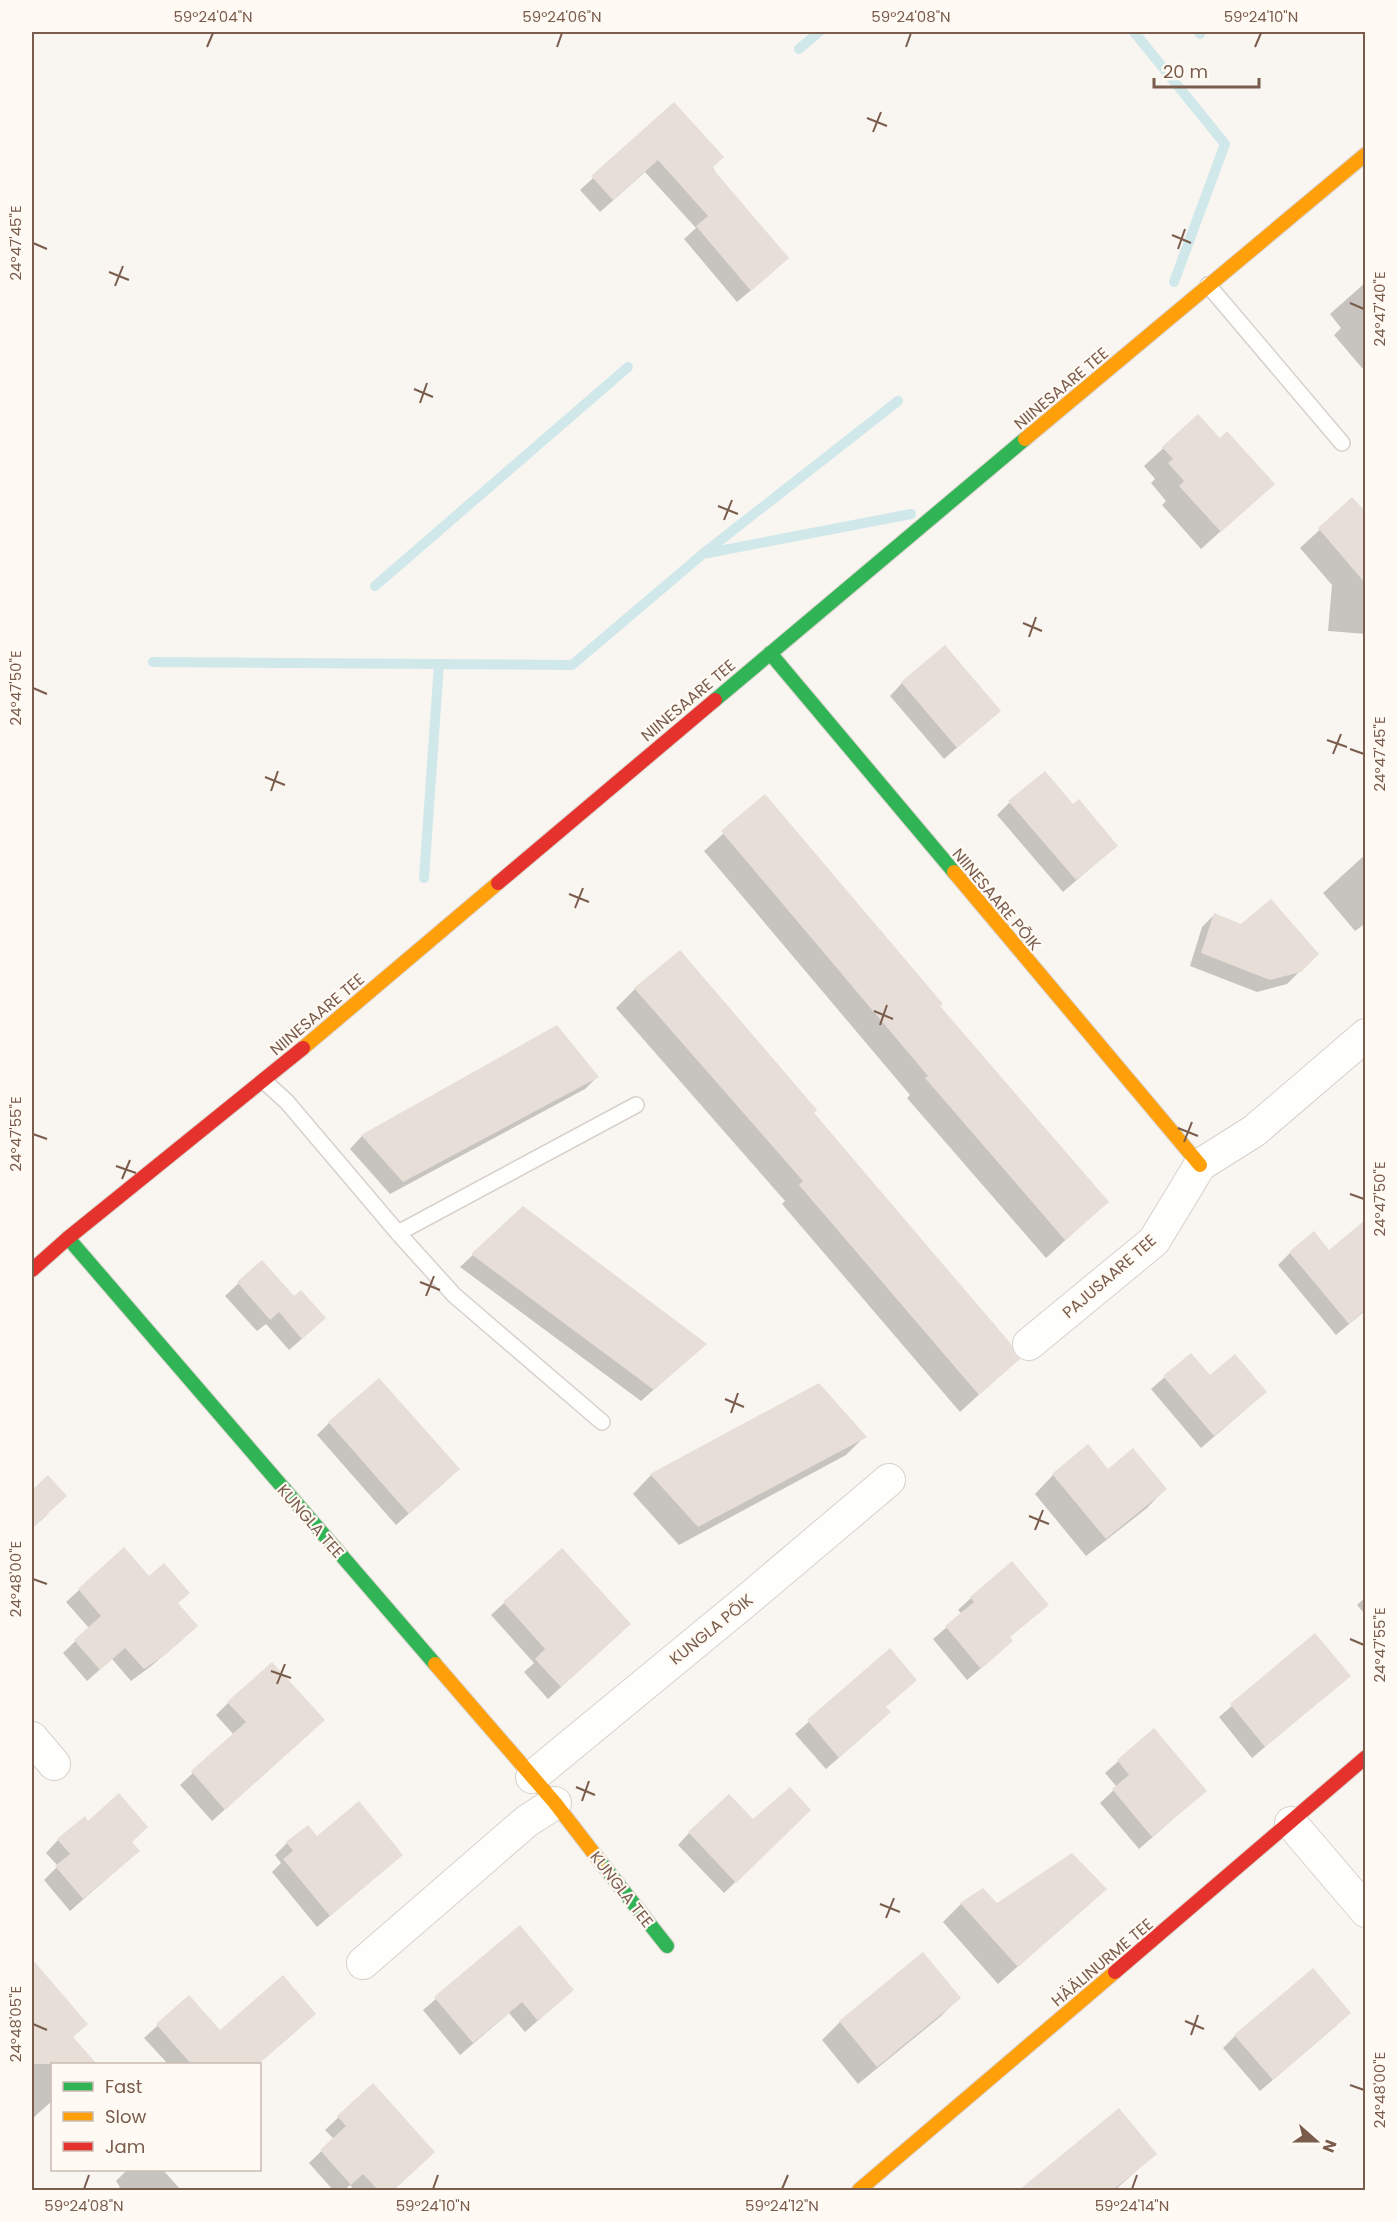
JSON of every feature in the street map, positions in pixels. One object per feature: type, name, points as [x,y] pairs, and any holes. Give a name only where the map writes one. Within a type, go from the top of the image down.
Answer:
[{"type":"street","name":"NIINESAARE TEE","points":[[32,1270],[68,1238],[264,1081],[1365,154]]},
{"type":"street","name":"NIINESAARE PÕIK","points":[[770,653],[1200,1165]]},
{"type":"street","name":"PAJUSAARE TEE","points":[[1029,1344],[1154,1241],[1200,1165],[1254,1131],[1365,1035]]},
{"type":"street","name":"KUNGLA TEE","points":[[68,1238],[555,1803],[667,1946]]},
{"type":"street","name":"KUNGLA PÕIK","points":[[532,1776],[890,1480]]},
{"type":"street","points":[[32,1738],[54,1764]]},
{"type":"street","name":"HÄÄLINURME TEE","points":[[866,2188],[1365,1757]]},
{"type":"street","points":[[363,1963],[526,1821],[555,1803]]},
{"type":"street","points":[[1291,1822],[1365,1911]]},
{"type":"lane","points":[[1208,285],[1342,443]]},
{"type":"lane","points":[[264,1081],[287,1102],[454,1295],[602,1422]]},
{"type":"lane","points":[[398,1233],[636,1105]]},
{"type":"building","points":[[674,102],[724,157],[712,168],[789,258],[751,291],[696,226],[708,216],[658,160],[613,200],[591,176]]},
{"type":"building","points":[[1198,414],[1220,438],[1227,431],[1275,484],[1221,532],[1179,486],[1184,481],[1168,463],[1173,459],[1162,447]]},
{"type":"building","points":[[1352,497],[1365,511],[1365,583],[1318,528]]},
{"type":"building","points":[[945,645],[1001,711],[957,748],[901,682]]},
{"type":"building","points":[[1045,771],[1073,804],[1079,799],[1118,846],[1076,880],[1008,801]]},
{"type":"building","points":[[765,794],[943,1004],[940,1006],[1109,1202],[1065,1240],[925,1078],[928,1076],[721,831]]},
{"type":"building","points":[[1271,899],[1319,954],[1301,972],[1270,980],[1201,953],[1214,913],[1241,924]]},
{"type":"building","points":[[680,950],[817,1110],[814,1113],[1011,1344],[1015,1355],[1020,1359],[979,1395],[799,1185],[803,1181],[634,988]]},
{"type":"building","points":[[557,1025],[599,1077],[403,1182],[361,1135]]},
{"type":"building","points":[[523,1206],[707,1344],[654,1390],[471,1254]]},
{"type":"building","points":[[1365,1220],[1365,1310],[1349,1324],[1289,1252],[1314,1231],[1329,1250]]},
{"type":"building","points":[[262,1260],[294,1296],[301,1290],[326,1318],[302,1339],[279,1312],[270,1320],[237,1282]]},
{"type":"building","points":[[1191,1353],[1210,1375],[1235,1354],[1267,1392],[1214,1436],[1163,1376]]},
{"type":"building","points":[[379,1378],[460,1469],[409,1514],[328,1422]]},
{"type":"building","points":[[819,1383],[867,1437],[698,1527],[650,1474]]},
{"type":"building","points":[[1088,1444],[1108,1469],[1133,1448],[1167,1489],[1106,1539],[1052,1474]]},
{"type":"building","points":[[48,1475],[67,1496],[32,1528],[32,1490]]},
{"type":"building","points":[[124,1547],[149,1576],[164,1563],[190,1593],[178,1603],[198,1626],[165,1655],[144,1669],[125,1648],[100,1670],[74,1640],[101,1616],[78,1589]]},
{"type":"building","points":[[562,1548],[631,1624],[561,1687],[535,1659],[545,1649],[503,1602]]},
{"type":"building","points":[[1012,1561],[1049,1605],[1010,1637],[1013,1641],[981,1669],[945,1626],[974,1602],[970,1597]]},
{"type":"building","points":[[1315,1633],[1351,1676],[1265,1747],[1230,1704]]},
{"type":"building","points":[[890,1648],[917,1680],[886,1707],[891,1712],[839,1758],[807,1720]]},
{"type":"building","points":[[272,1662],[325,1720],[225,1810],[191,1771],[246,1722],[227,1702]]},
{"type":"building","points":[[1154,1728],[1207,1791],[1152,1837],[1112,1789],[1129,1775],[1117,1760]]},
{"type":"building","points":[[790,1787],[811,1810],[736,1883],[688,1832],[729,1794],[753,1819]]},
{"type":"building","points":[[119,1793],[148,1827],[132,1842],[140,1851],[83,1899],[55,1866],[70,1854],[57,1839],[85,1816],[88,1821]]},
{"type":"building","points":[[359,1801],[403,1855],[330,1916],[283,1859],[293,1851],[286,1842],[308,1825],[317,1836]]},
{"type":"building","points":[[1072,1853],[1107,1889],[1018,1967],[960,1903],[983,1888],[997,1903]]},
{"type":"building","points":[[520,1925],[574,1990],[538,2021],[522,2002],[473,2043],[434,1997]]},
{"type":"building","points":[[923,1952],[961,1998],[877,2067],[839,2021]]},
{"type":"building","points":[[32,1959],[88,2024],[73,2037],[96,2063],[32,2064]]},
{"type":"building","points":[[1313,1968],[1351,2013],[1273,2080],[1234,2035]]},
{"type":"building","points":[[283,1975],[316,2014],[259,2063],[190,2063],[156,2024],[189,1995],[220,2030]]},
{"type":"building","points":[[373,2083],[435,2152],[394,2190],[378,2190],[363,2174],[351,2185],[320,2150],[346,2126],[337,2116]]},
{"type":"building","points":[[1119,2108],[1157,2154],[1113,2190],[1019,2190]]},
{"type":"waterway","points":[[799,49],[819,32]]},
{"type":"waterway","points":[[1134,32],[1225,144],[1174,282]]},
{"type":"waterway","points":[[375,586],[628,367]]},
{"type":"waterway","points":[[153,662],[572,665],[704,553],[898,401]]},
{"type":"waterway","points":[[708,553],[911,514]]},
{"type":"waterway","points":[[424,878],[439,664]]},
{"type":"traffic: fast","points":[[715,700],[1025,439]]},
{"type":"traffic: fast","points":[[770,653],[954,872]]},
{"type":"traffic: fast","points":[[68,1238],[435,1664]]},
{"type":"traffic: fast","points":[[599,1860],[667,1946]]},
{"type":"traffic: slow","points":[[1025,439],[1366,154]]},
{"type":"traffic: slow","points":[[954,872],[1200,1165]]},
{"type":"traffic: slow","points":[[303,1048],[498,883]]},
{"type":"traffic: slow","points":[[435,1664],[555,1803],[599,1860]]},
{"type":"traffic: slow","points":[[859,2190],[1115,1972]]},
{"type":"traffic: jam","points":[[498,883],[715,700]]},
{"type":"traffic: jam","points":[[32,1270],[68,1238],[303,1048]]},
{"type":"traffic: jam","points":[[1115,1972],[1366,1757]]}]
